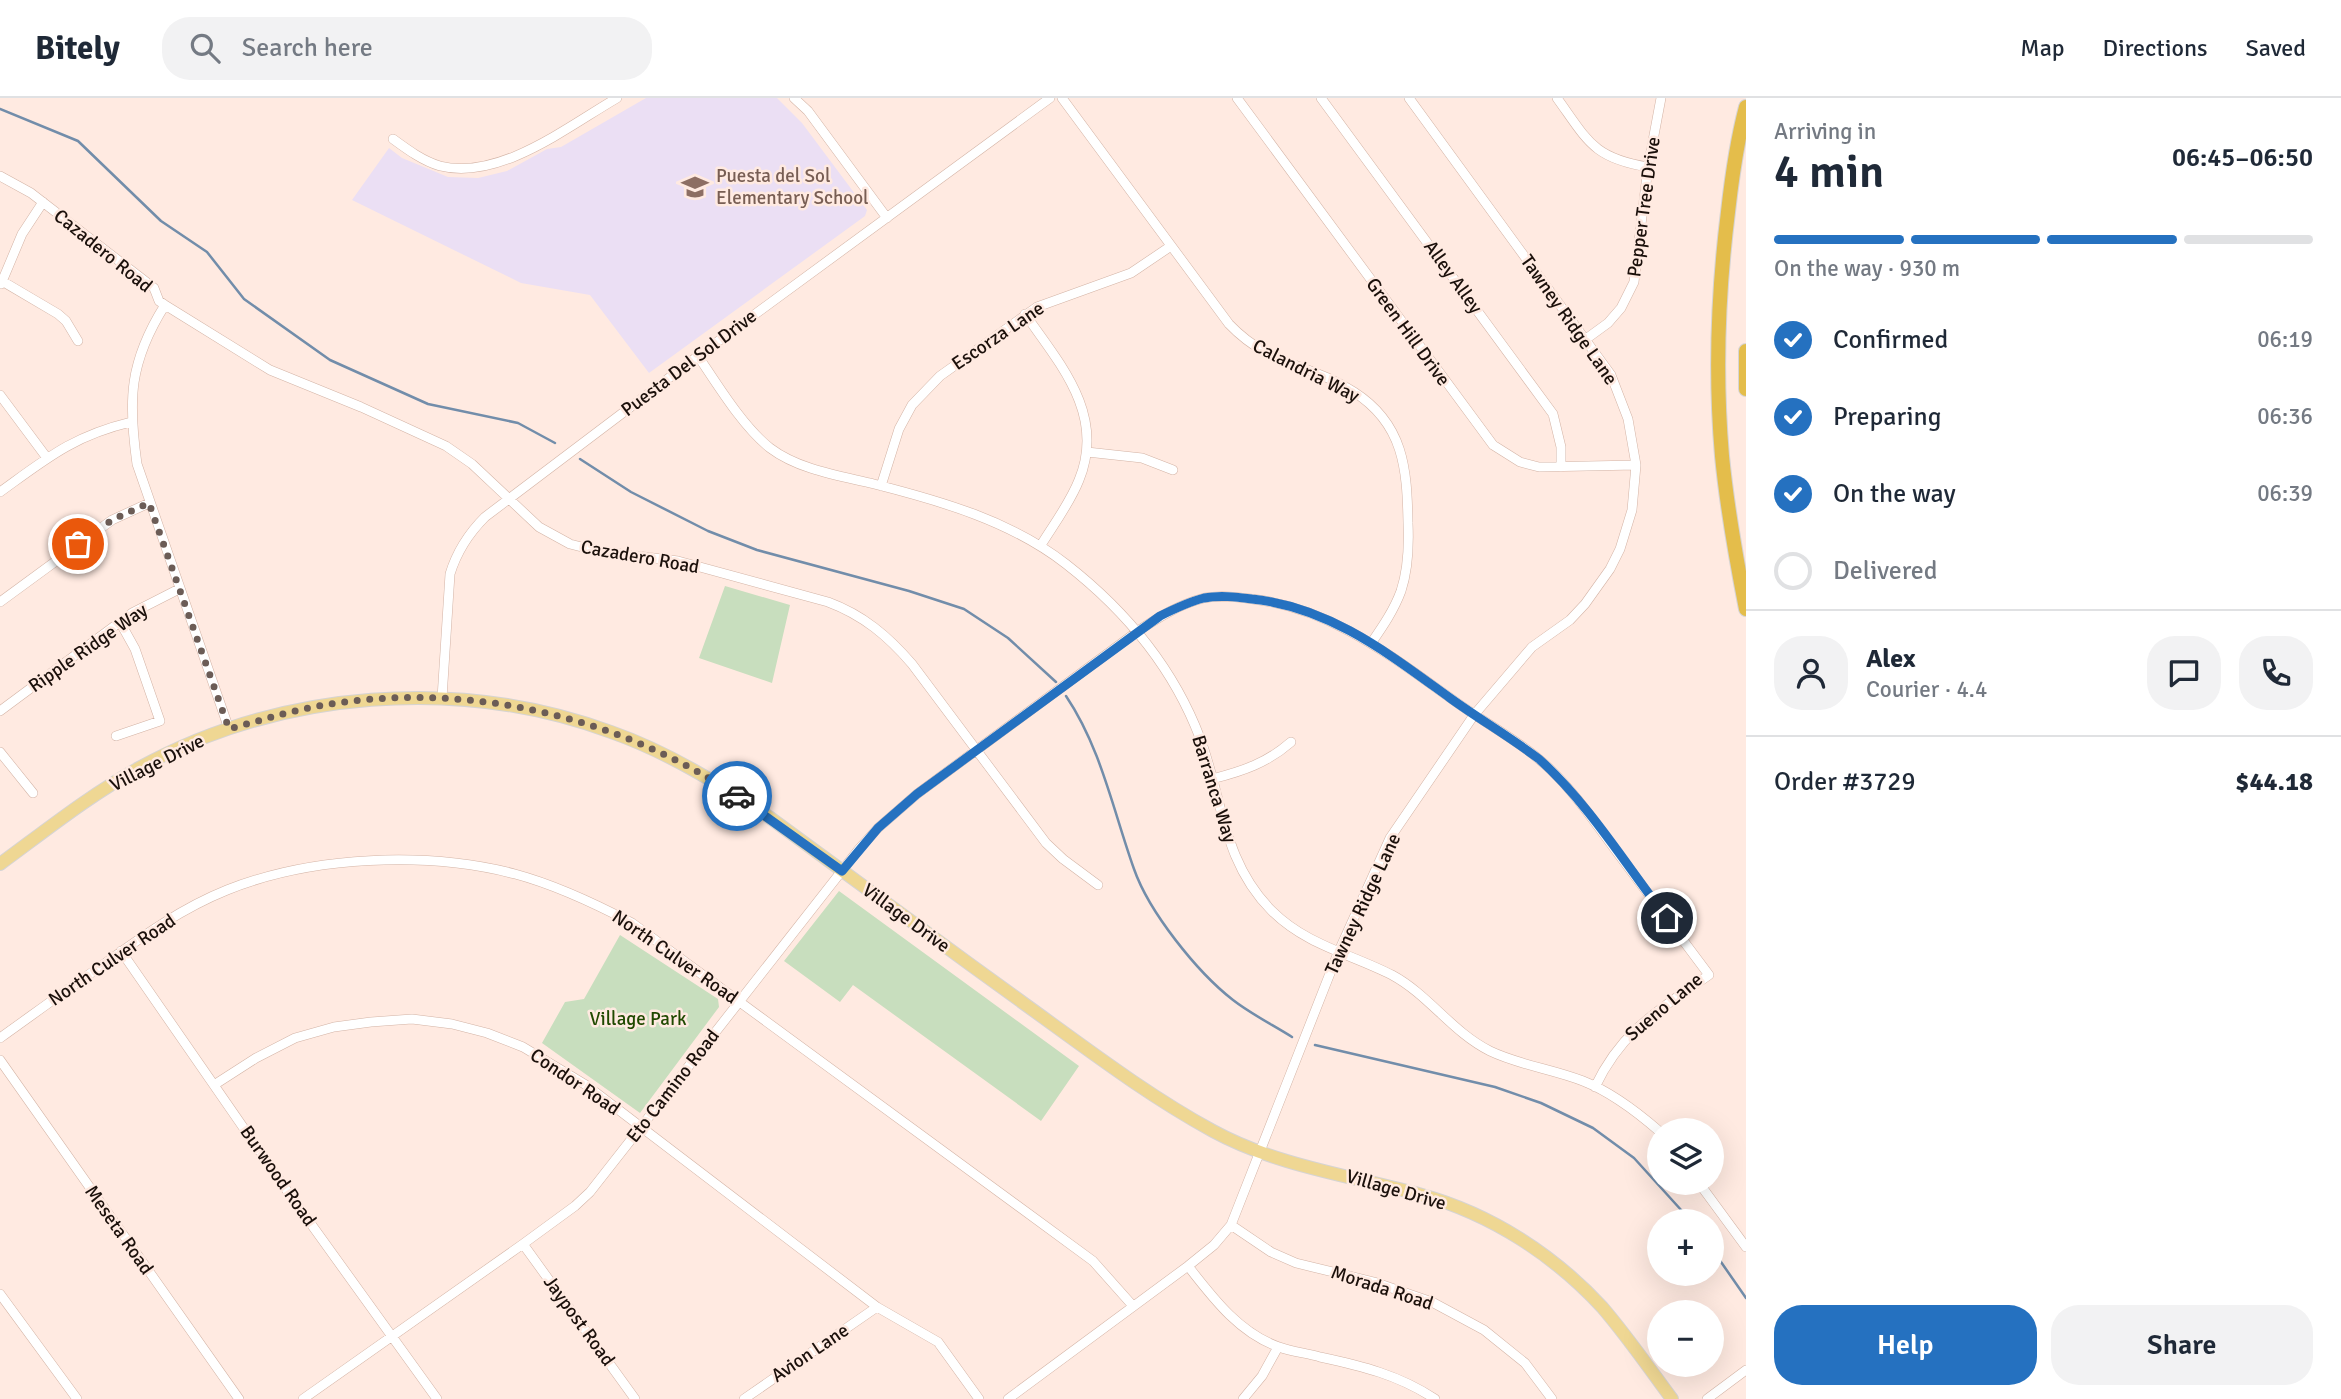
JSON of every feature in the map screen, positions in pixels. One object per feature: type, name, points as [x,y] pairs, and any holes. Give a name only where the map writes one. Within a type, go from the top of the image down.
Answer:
[{"type":"highway","points":[[1738,98],[1745,112],[1733,170],[1725,238],[1719,304],[1719,372],[1722,455],[1732,538],[1746,609]]},
{"type":"highway","points":[[1746,351],[1746,388]]},
{"type":"main road","name":"Village Drive","points":[[0,864],[114,783],[175,750],[229,729],[304,708],[404,697],[442,698],[506,705],[564,717],[611,732],[654,750],[722,786],[1136,1084],[1215,1132],[1259,1152],[1300,1165],[1467,1210],[1508,1231],[1560,1268],[1602,1308],[1672,1399]]},
{"type":"street","points":[[393,139],[415,155],[441,166],[476,169],[518,156],[617,98]]},
{"type":"street","points":[[794,98],[807,111],[887,218]]},
{"type":"street","name":"Puesta Del Sol Drive","points":[[442,698],[448,589],[454,560],[472,530],[698,356],[1050,98]]},
{"type":"street","name":"Calandria Way","points":[[1062,98],[1229,324],[1244,339],[1274,358],[1353,392],[1378,413],[1399,446],[1404,459],[1408,497],[1405,574],[1401,591],[1389,617],[1372,642]]},
{"type":"street","name":"Green Hill Drive","points":[[1237,98],[1488,439],[1505,455],[1539,467],[1636,465]]},
{"type":"street","name":"Alley Alley","points":[[1321,98],[1553,414],[1561,447],[1561,467]]},
{"type":"street","name":"Tawney Ridge Lane","points":[[1008,1399],[1188,1266],[1214,1245],[1231,1225],[1338,953],[1390,838],[1474,715],[1532,647],[1570,620],[1598,587],[1619,549],[1632,510],[1636,465],[1629,419],[1611,375],[1409,98]]},
{"type":"street","points":[[1557,98],[1585,136],[1605,155],[1623,163],[1648,167]]},
{"type":"street","name":"Pepper Tree Drive","points":[[1586,339],[1608,323],[1630,292],[1637,271],[1648,167],[1661,98]]},
{"type":"street","name":"Cazadero Road","points":[[0,176],[31,193],[155,288],[159,301],[164,305],[252,360],[446,446],[472,464],[508,500],[539,527],[554,536],[583,549],[678,561],[828,602],[856,614],[881,631],[900,650],[1046,843],[1098,885]]},
{"type":"street","points":[[43,202],[22,234],[1,284],[58,314],[66,321],[78,341]]},
{"type":"street","name":"Escorza Lane","points":[[881,486],[899,429],[912,405],[940,376],[1025,314],[1048,301],[1131,273],[1171,246]]},
{"type":"street","points":[[164,305],[144,342],[136,366],[131,397],[131,422],[137,464],[229,729]]},
{"type":"street","points":[[1025,314],[1078,394],[1087,423],[1087,452],[1079,481],[1041,545]]},
{"type":"street","name":"Barranca Way","points":[[698,356],[728,399],[773,450],[818,470],[946,504],[983,518],[1041,545],[1091,584],[1138,631],[1184,705],[1199,737],[1229,844],[1250,884],[1285,923],[1318,944],[1402,981],[1421,995],[1459,1032],[1490,1051],[1582,1081],[1647,1121]]},
{"type":"street","points":[[0,395],[47,458]]},
{"type":"street","points":[[0,492],[47,458],[81,438],[131,422]]},
{"type":"street","points":[[1087,452],[1142,458],[1173,470]]},
{"type":"street","points":[[0,602],[112,520],[149,503]]},
{"type":"street","name":"Ripple Ridge Way","points":[[0,711],[120,622],[179,589]]},
{"type":"street","name":"Sueno Lane","points":[[1138,631],[1185,604],[1225,596],[1285,605],[1313,613],[1372,642],[1522,746],[1552,771],[1598,827],[1709,975],[1632,1032],[1606,1062],[1595,1087]]},
{"type":"street","points":[[116,736],[160,721],[135,649],[120,622]]},
{"type":"street","name":"Eto Camino Road","points":[[303,1399],[575,1206],[590,1192],[739,1000],[878,828],[895,812],[1138,631]]},
{"type":"street","points":[[1212,779],[1248,770],[1267,761],[1292,742]]},
{"type":"street","points":[[0,752],[33,793]]},
{"type":"street","name":"North Culver Road","points":[[0,1038],[153,929],[227,890],[266,877],[365,861],[431,861],[514,874],[589,900],[632,923],[1093,1261],[1133,1306]]},
{"type":"street","name":"Burwood Road","points":[[121,951],[437,1399]]},
{"type":"street","name":"Condor Road","points":[[214,1084],[295,1038],[334,1027],[371,1022],[412,1019],[452,1024],[487,1033],[523,1047],[586,1085],[877,1307],[938,1342],[979,1399]]},
{"type":"street","name":"Meseta Road","points":[[0,1060],[239,1399]]},
{"type":"street","points":[[1708,1195],[1746,1247]]},
{"type":"street","name":"Morada Road","points":[[1231,1225],[1271,1252],[1296,1263],[1374,1282],[1432,1302],[1484,1330],[1525,1363],[1552,1399]]},
{"type":"street","name":"Jaypost Road","points":[[523,1244],[635,1399]]},
{"type":"street","points":[[1188,1266],[1231,1318],[1250,1332],[1278,1347],[1372,1368],[1395,1376],[1435,1399]]},
{"type":"street","points":[[0,1294],[77,1399]]},
{"type":"street","name":"Avion Lane","points":[[744,1399],[877,1307]]},
{"type":"street","points":[[1243,1399],[1262,1376],[1278,1347]]},
{"type":"street","points":[[1707,1399],[1746,1370]]},
{"type":"shaded area","points":[[646,98],[777,98],[802,123],[867,210],[865,216],[649,373],[590,295],[521,283],[352,200],[389,148],[402,158],[448,177],[478,178],[507,171],[547,149],[561,147]]},
{"type":"green space","points":[[725,586],[790,605],[772,683],[699,658]]},
{"type":"green space","points":[[839,891],[1079,1066],[1041,1121],[853,985],[840,1002],[784,961]]},
{"type":"green space","name":"Village Park","points":[[620,935],[718,999],[719,1007],[640,1113],[542,1043],[565,1002],[584,999]]},
{"type":"waterway","points":[[0,109],[78,141],[161,221],[207,252],[244,299],[330,360],[428,404],[518,423],[555,443]]},
{"type":"waterway","points":[[580,459],[631,492],[708,531],[757,550],[909,591],[964,609],[1008,638],[1056,682]]},
{"type":"waterway","points":[[1066,696],[1097,758],[1141,886],[1162,922],[1190,958],[1219,988],[1247,1010],[1292,1037]]},
{"type":"waterway","points":[[1315,1045],[1495,1087],[1541,1103],[1593,1128],[1634,1158],[1680,1209]]},
{"type":"waterway","points":[[1724,1266],[1746,1298]]},
{"type":"way so far","points":[[78,544],[112,520],[149,503],[229,729],[304,708],[340,702],[404,697],[506,705],[564,717],[611,732],[689,767],[737,796]]},
{"type":"place","name":"Puesta del Sol Elementary School","points":[[695,187]]},
{"type":"route","points":[[737,796],[842,871],[878,828],[917,794],[1160,616],[1206,598],[1225,596],[1258,600],[1313,613],[1372,642],[1539,759],[1606,837],[1667,918]]}]
